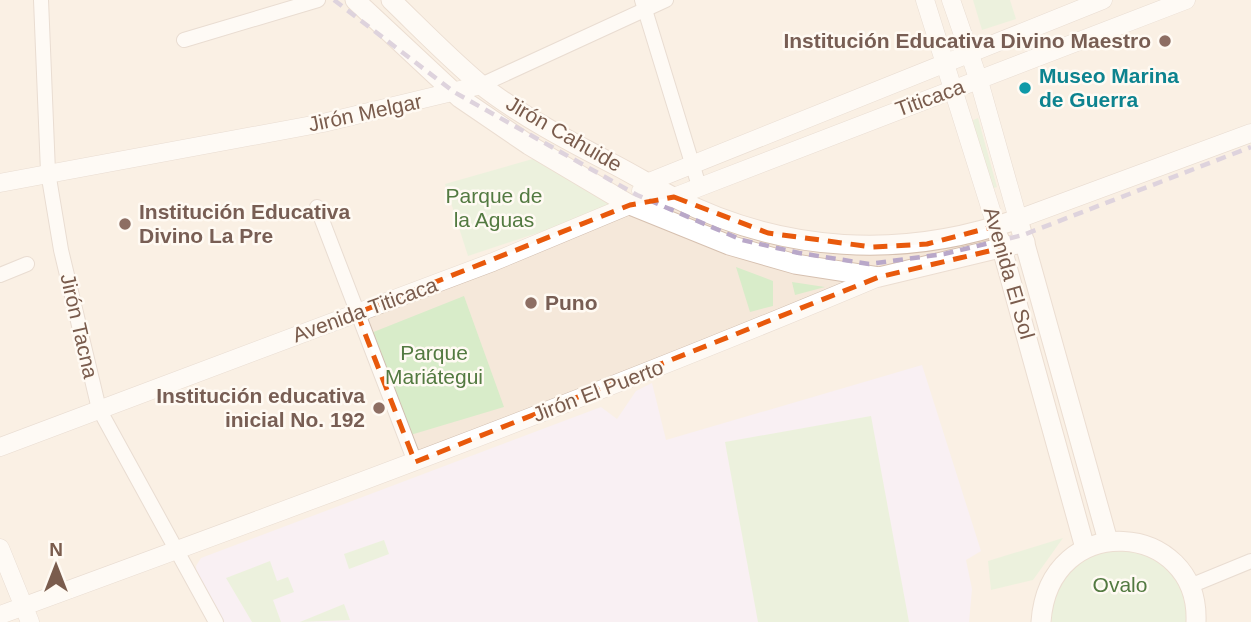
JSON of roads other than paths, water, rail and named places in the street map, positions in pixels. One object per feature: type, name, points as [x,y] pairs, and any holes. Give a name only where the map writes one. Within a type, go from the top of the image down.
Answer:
[{"type":"main road","points":[[355,0],[454,92],[529,145],[630,205],[729,246],[795,264],[878,277]]},
{"type":"main road","name":"Jirón Cahuide","points":[[391,0],[481,85],[577,145],[674,197],[768,233],[872,247],[927,244],[1018,219]]},
{"type":"main road","name":"Avenida El Sol","points":[[1018,219],[1108,541]]},
{"type":"main road","name":"Avenida El Sol","points":[[996,226],[1085,548]]},
{"type":"main road","name":"Jirón El Puerto","points":[[878,277],[1024,242]]},
{"type":"main road","points":[[1041,622],[1042,601],[1051,580],[1066,561],[1085,548],[1108,541],[1133,542],[1157,550],[1176,565],[1190,586],[1197,609],[1196,622]]},
{"type":"street","name":"Jirón Tacna","points":[[41,0],[48,172],[61,250],[99,409],[174,551],[216,622]]},
{"type":"street","points":[[184,40],[318,0]]},
{"type":"street","name":"Jirón Melgar","points":[[0,183],[323,123],[481,85],[644,5],[666,0]]},
{"type":"street","name":"Avenida El Sol","points":[[925,0],[996,226]]},
{"type":"street","name":"Avenida El Sol","points":[[951,0],[979,81],[1018,219]]},
{"type":"street","name":"Titicaca","points":[[649,182],[945,61],[1104,0]]},
{"type":"street","name":"Titicaca","points":[[674,197],[1186,0]]},
{"type":"street","points":[[644,5],[699,186]]},
{"type":"street","points":[[1018,219],[1251,133]]},
{"type":"street","points":[[630,205],[649,182]]},
{"type":"street","name":"Avenida Titicaca","points":[[0,447],[493,262],[630,205],[674,197]]},
{"type":"street","points":[[317,207],[415,462]]},
{"type":"street","points":[[0,275],[27,264]]},
{"type":"street","name":"Jirón El Puerto","points":[[0,615],[27,614],[174,551],[415,462],[741,335],[878,277]]},
{"type":"street","points":[[0,548],[27,614]]},
{"type":"street","points":[[1190,586],[1251,561]]},
{"type":"railway","points":[[334,0],[454,92],[637,195],[742,240],[799,253],[869,264],[944,254],[1023,235],[1251,147]]},
{"type":"place","name":"Institución Educativa Divino Maestro","points":[[1165,41]]},
{"type":"place","name":"Museo Marina de Guerra","points":[[1025,88]]},
{"type":"place","name":"Institución Educativa Divino La Pre","points":[[125,224]]},
{"type":"place","name":"Puno","points":[[531,303]]},
{"type":"place","name":"Institución educativa inicial No. 192","points":[[379,408]]},
{"type":"park label","name":"Parque de la Aguas","points":[[494,208]]},
{"type":"park label","name":"Parque Mariátegui","points":[[434,365]]},
{"type":"park label","name":"Ovalo","points":[[1120,585]]}]
